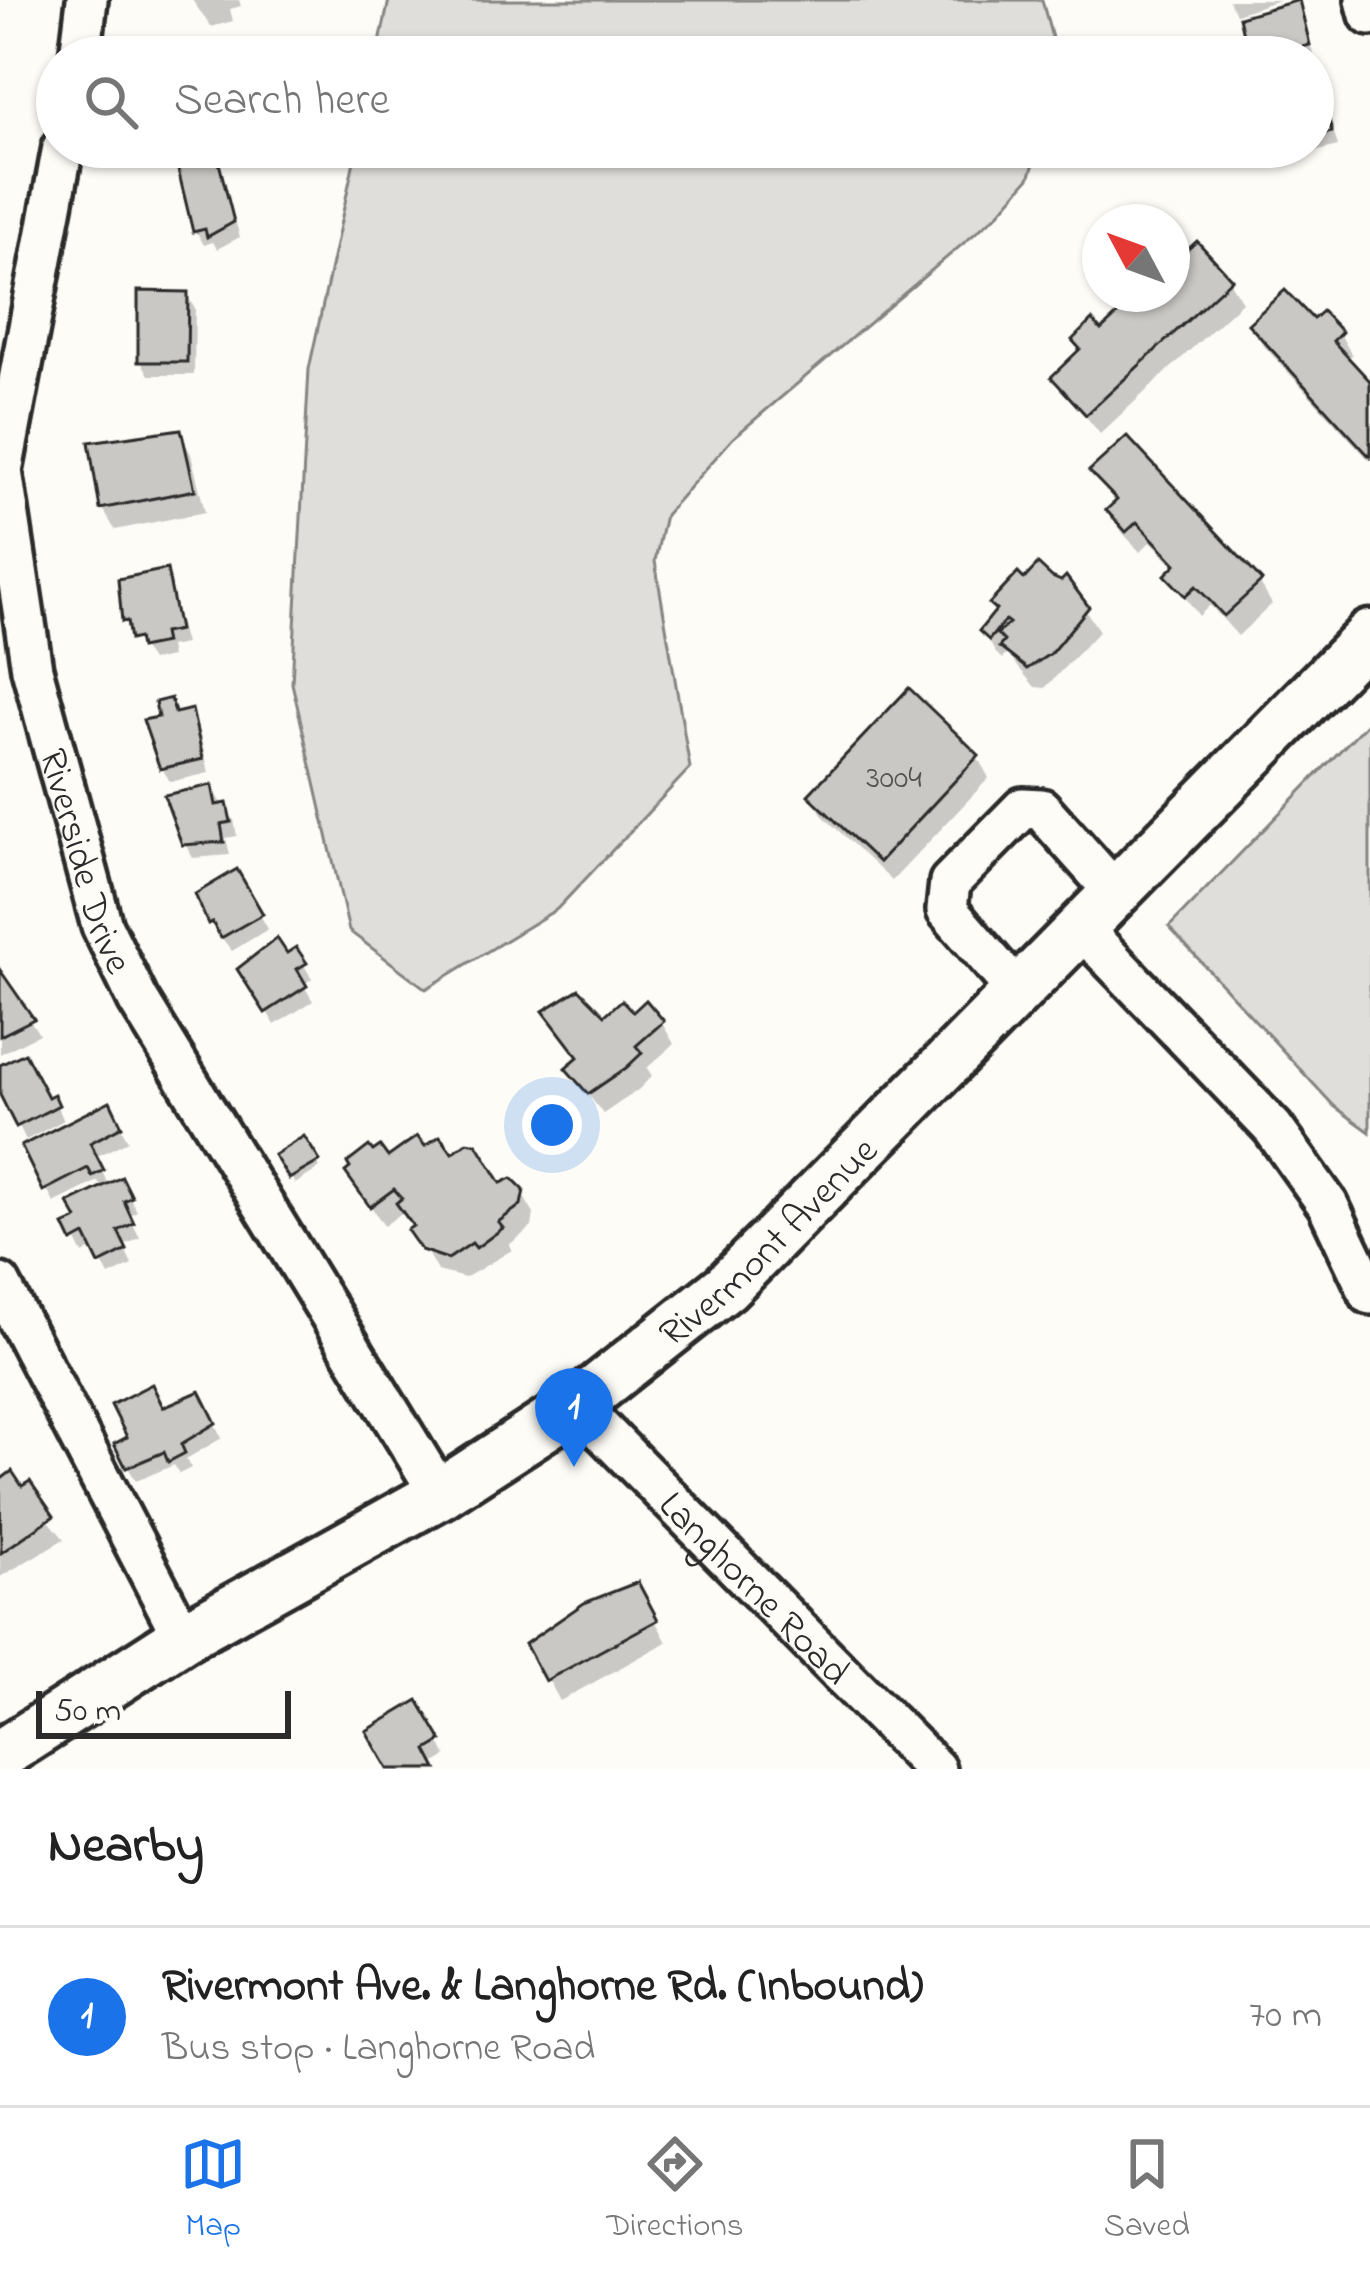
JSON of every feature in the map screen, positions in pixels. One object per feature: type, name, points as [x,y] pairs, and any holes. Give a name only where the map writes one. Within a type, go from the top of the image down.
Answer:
[{"type":"main road","name":"Rivermont Avenue","points":[[0,1755],[183,1637],[440,1494],[577,1405],[726,1287],[1370,634]]},
{"type":"street","points":[[83,36],[88,0]]},
{"type":"street","points":[[1366,0],[1370,15]]},
{"type":"street","name":"Riverside Drive","points":[[59,168],[1,471],[32,669],[102,926],[138,1000],[440,1494]]},
{"type":"street","points":[[1017,992],[946,910],[950,881],[1023,808],[1041,808],[1114,891]]},
{"type":"street","points":[[1079,926],[1273,1128],[1328,1205],[1370,1294]]},
{"type":"street","points":[[0,1283],[183,1637]]},
{"type":"street","name":"Langhorne Road","points":[[577,1405],[935,1769]]},
{"type":"shaded area","points":[[389,0],[1042,0],[1051,36],[381,36]]},
{"type":"shaded area","points":[[352,168],[1033,168],[997,215],[733,438],[665,515],[655,561],[690,768],[557,909],[426,989],[349,931],[292,683],[309,369]]},
{"type":"shaded area","points":[[1370,720],[1370,1132],[1334,1106],[1169,927]]},
{"type":"building","points":[[1299,0],[1308,36],[1243,36],[1239,17]]},
{"type":"building","points":[[178,168],[220,168],[234,222],[207,237],[205,229],[193,232]]},
{"type":"building","points":[[1197,241],[1232,279],[1086,415],[1051,377],[1080,349],[1072,340],[1092,320],[1101,330],[1120,312],[1190,312],[1190,247]]},
{"type":"building","points":[[1285,290],[1313,319],[1322,311],[1342,332],[1333,341],[1370,381],[1370,457],[1248,324]]},
{"type":"building","points":[[138,291],[188,292],[187,362],[138,362]]},
{"type":"building","points":[[181,429],[195,490],[100,509],[89,442]]},
{"type":"building","points":[[1127,436],[1262,581],[1224,616],[1196,586],[1185,596],[1165,575],[1176,564],[1137,522],[1126,532],[1106,510],[1117,500],[1089,471]]},
{"type":"building","points":[[1038,564],[1061,581],[1066,576],[1089,607],[1051,653],[1027,669],[999,647],[1004,641],[997,634],[1009,623],[1005,620],[989,640],[979,631],[996,610],[989,604],[1018,573],[1024,579]]},
{"type":"building","points":[[167,569],[179,630],[163,633],[165,643],[140,648],[138,638],[130,640],[127,621],[122,622],[118,579]]},
{"type":"building","points":[[909,688],[979,755],[879,862],[808,795]]},
{"type":"building","points":[[171,698],[175,713],[192,709],[203,759],[160,769],[143,720],[158,717],[155,702]]},
{"type":"building","points":[[212,785],[216,805],[227,803],[231,822],[221,824],[224,842],[182,845],[164,795]]},
{"type":"building","points":[[237,869],[263,914],[221,938],[212,922],[208,924],[195,894]]},
{"type":"building","points":[[277,938],[287,953],[296,947],[307,963],[297,969],[307,986],[265,1013],[237,969]]},
{"type":"building","points":[[0,970],[34,1019],[0,1036]]},
{"type":"building","points":[[579,989],[605,1015],[622,1000],[633,1012],[646,1000],[664,1021],[636,1046],[642,1053],[588,1094],[565,1068],[578,1057],[543,1011]]},
{"type":"building","points":[[25,1053],[48,1097],[54,1094],[59,1105],[16,1127],[0,1095],[0,1065]]},
{"type":"building","points":[[110,1101],[122,1126],[90,1143],[104,1170],[92,1176],[88,1168],[43,1191],[21,1146]]},
{"type":"building","points":[[304,1136],[320,1161],[289,1179],[274,1155]]},
{"type":"building","points":[[417,1136],[425,1146],[440,1136],[452,1153],[468,1142],[477,1144],[501,1183],[512,1178],[524,1190],[521,1205],[498,1222],[503,1228],[476,1248],[472,1243],[448,1259],[421,1250],[407,1230],[413,1226],[396,1203],[402,1198],[394,1189],[370,1207],[345,1172],[350,1168],[347,1163],[369,1146],[373,1151],[380,1146],[388,1157]]},
{"type":"building","points":[[122,1177],[132,1197],[124,1201],[134,1223],[118,1231],[127,1250],[99,1264],[85,1235],[72,1242],[64,1225],[77,1219],[68,1203]]},
{"type":"building","points":[[152,1384],[163,1407],[200,1391],[216,1423],[181,1444],[185,1453],[168,1462],[164,1452],[126,1468],[114,1444],[127,1437],[111,1405]]},
{"type":"building","points":[[12,1471],[22,1486],[30,1481],[54,1516],[1,1553],[0,1480]]},
{"type":"building","points":[[638,1582],[658,1620],[545,1681],[525,1644],[584,1603]]},
{"type":"building","points":[[418,1700],[442,1741],[427,1750],[437,1769],[388,1769],[366,1731]]},
{"type":"place","name":"Rivermont Ave. & Langhorne Rd. (Inbound)","points":[[574,1467]]}]
